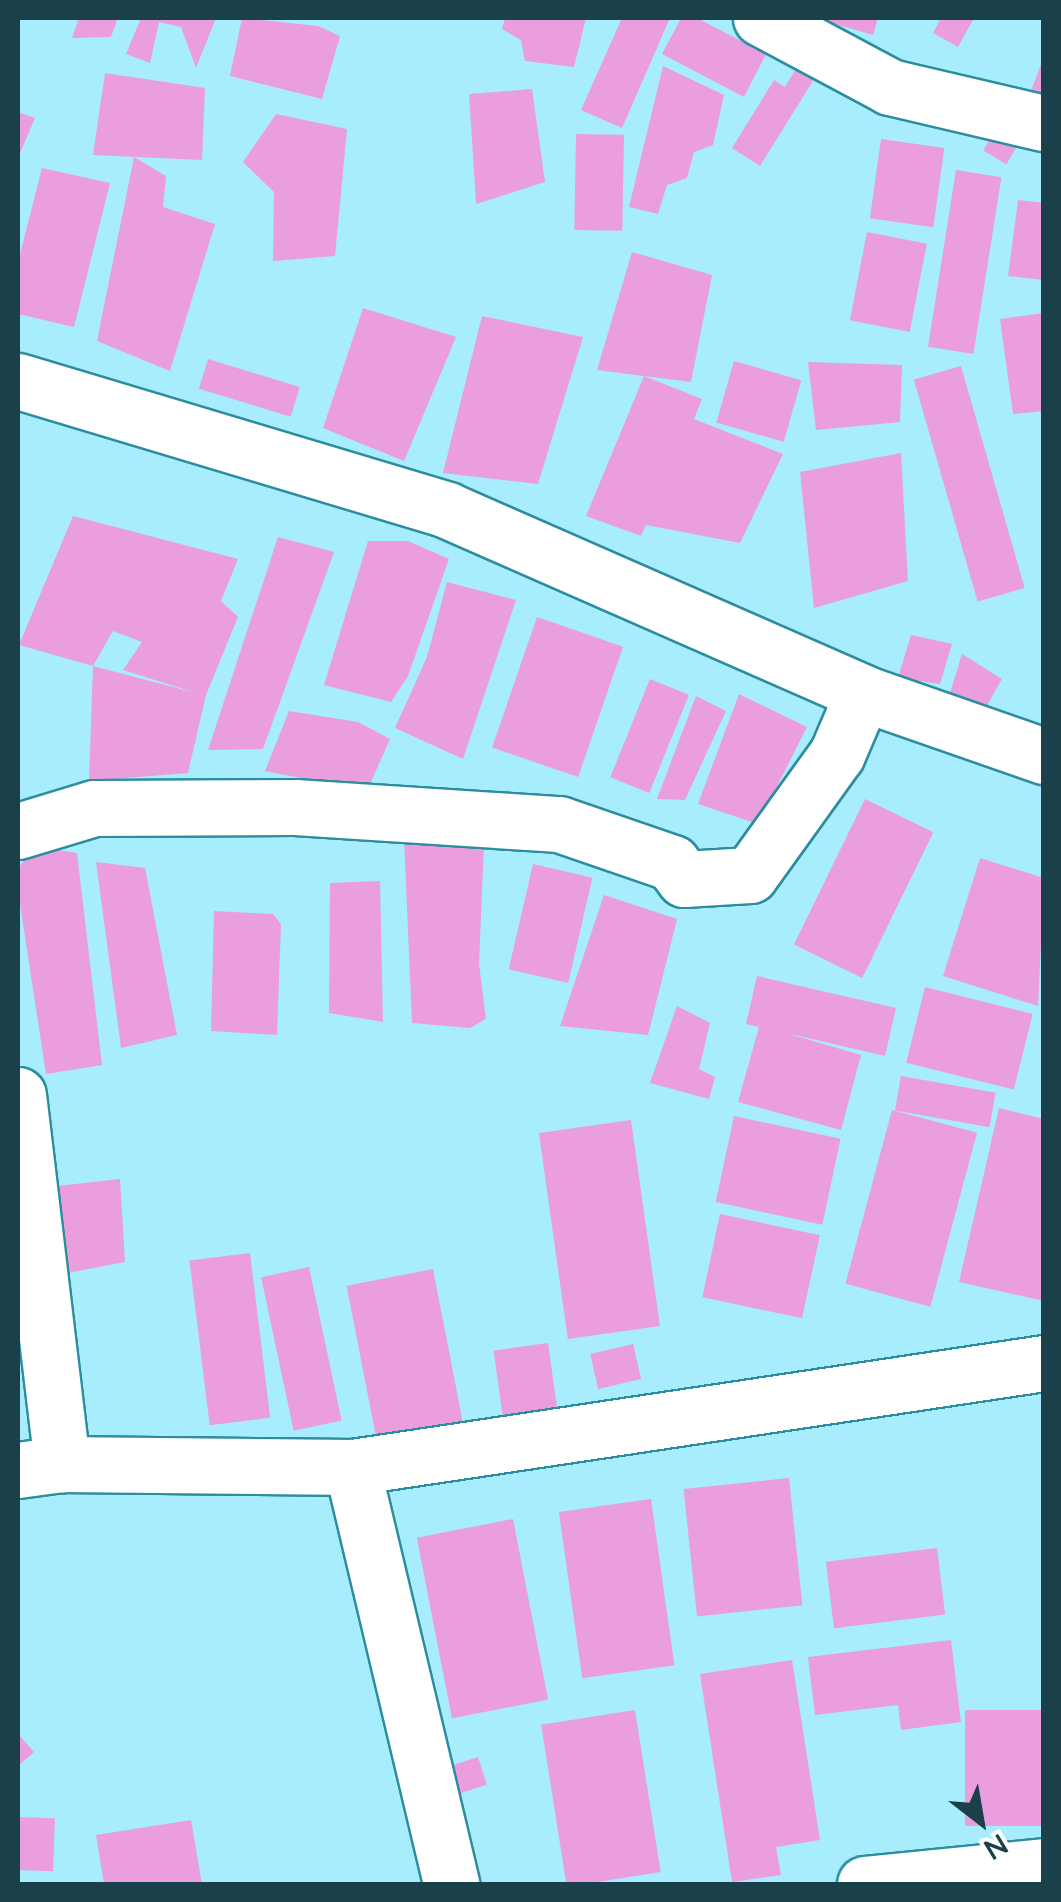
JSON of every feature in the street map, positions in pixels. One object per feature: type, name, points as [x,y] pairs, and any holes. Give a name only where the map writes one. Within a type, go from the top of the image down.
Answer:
[{"type":"street","points":[[761,18],[890,87],[1044,123]]},
{"type":"street","points":[[18,381],[447,510],[863,692],[1044,756]]},
{"type":"street","points":[[18,830],[94,808],[295,807],[559,824],[672,863],[684,879],[750,874],[837,754],[863,692]]},
{"type":"street","points":[[18,1095],[40,1467],[352,1467],[1044,1363]]},
{"type":"street","points":[[352,1467],[451,1884]]},
{"type":"street","points":[[866,1884],[936,1880],[1044,1866]]},
{"type":"building","points":[[79,18],[118,18],[111,37],[72,38]]},
{"type":"building","points":[[141,18],[216,18],[196,68],[181,27],[159,22],[150,63],[126,54]]},
{"type":"building","points":[[242,18],[318,26],[340,36],[322,99],[230,76]]},
{"type":"building","points":[[505,18],[586,18],[574,67],[525,61],[521,40],[502,29]]},
{"type":"building","points":[[622,18],[670,18],[622,128],[581,110]]},
{"type":"building","points":[[681,18],[697,18],[766,54],[744,97],[662,54]]},
{"type":"building","points":[[814,18],[878,18],[873,35]]},
{"type":"building","points":[[941,18],[974,18],[958,47],[933,33]]},
{"type":"building","points":[[1044,59],[1044,101],[1029,96]]},
{"type":"building","points":[[798,65],[816,76],[760,166],[732,148],[774,80],[785,87]]},
{"type":"building","points":[[663,66],[724,95],[713,145],[694,152],[687,178],[667,185],[658,214],[629,207]]},
{"type":"building","points":[[105,73],[205,88],[202,160],[93,155]]},
{"type":"building","points":[[532,89],[545,182],[476,204],[469,94]]},
{"type":"building","points":[[18,112],[35,118],[18,158]]},
{"type":"building","points":[[276,114],[347,129],[335,256],[273,261],[274,192],[243,162]]},
{"type":"building","points":[[996,129],[1019,143],[1006,164],[983,150]]},
{"type":"building","points":[[576,134],[624,135],[622,231],[574,230]]},
{"type":"building","points":[[881,139],[944,148],[933,227],[870,218]]},
{"type":"building","points":[[134,157],[166,176],[163,207],[215,224],[170,371],[97,341]]},
{"type":"building","points":[[42,168],[110,183],[74,327],[18,314],[18,262]]},
{"type":"building","points":[[956,170],[1001,177],[973,354],[928,347]]},
{"type":"building","points":[[1018,200],[1044,203],[1044,280],[1008,276]]},
{"type":"building","points":[[867,232],[927,244],[910,332],[850,320]]},
{"type":"building","points":[[632,252],[712,275],[691,382],[597,370]]},
{"type":"building","points":[[363,308],[456,337],[404,461],[323,428]]},
{"type":"building","points":[[1044,313],[1044,411],[1013,414],[1000,319]]},
{"type":"building","points":[[482,316],[583,337],[538,484],[443,473]]},
{"type":"building","points":[[208,359],[300,387],[291,417],[199,389]]},
{"type":"building","points":[[734,361],[801,380],[784,442],[716,423]]},
{"type":"building","points":[[808,362],[902,365],[900,422],[816,430]]},
{"type":"building","points":[[961,366],[1025,588],[978,602],[914,380]]},
{"type":"building","points":[[644,376],[702,399],[694,419],[783,454],[740,543],[646,525],[641,536],[586,516]]},
{"type":"building","points":[[901,453],[908,581],[814,608],[800,472]]},
{"type":"building","points":[[73,516],[238,559],[221,601],[238,617],[206,695],[188,773],[89,781],[93,666],[19,645]],"holes":[[[113,631],[142,642],[123,670],[196,693],[93,666]]]},
{"type":"building","points":[[278,537],[334,552],[263,749],[208,750]]},
{"type":"building","points":[[368,541],[408,541],[449,559],[408,676],[391,702],[324,685]]},
{"type":"building","points":[[447,582],[516,600],[463,759],[395,728],[427,657]]},
{"type":"building","points":[[537,617],[623,647],[578,777],[492,747]]},
{"type":"building","points":[[911,635],[952,644],[940,684],[898,678]]},
{"type":"building","points":[[962,654],[1002,679],[985,709],[949,696]]},
{"type":"building","points":[[650,679],[689,695],[649,793],[610,777]]},
{"type":"building","points":[[739,694],[807,727],[758,824],[698,804]]},
{"type":"building","points":[[696,696],[726,711],[685,800],[657,799]]},
{"type":"building","points":[[289,711],[358,722],[390,739],[367,791],[265,771]]},
{"type":"building","points":[[865,799],[933,832],[862,978],[794,945]]},
{"type":"building","points":[[404,839],[484,845],[479,964],[486,1019],[470,1028],[412,1023]]},
{"type":"building","points":[[34,846],[77,853],[102,1065],[46,1074],[18,891],[18,869]]},
{"type":"building","points":[[980,858],[1044,878],[1038,1006],[943,976]]},
{"type":"building","points":[[96,862],[145,868],[177,1035],[121,1048]]},
{"type":"building","points":[[533,864],[592,878],[568,983],[509,969]]},
{"type":"building","points":[[380,881],[383,1022],[329,1013],[330,883]]},
{"type":"building","points":[[604,895],[677,919],[648,1035],[560,1026]]},
{"type":"building","points":[[214,911],[273,914],[281,924],[277,1035],[211,1031]]},
{"type":"building","points":[[757,976],[896,1008],[885,1056],[786,1033],[861,1055],[841,1130],[738,1102],[759,1027],[746,1024]]},
{"type":"building","points":[[925,987],[1033,1014],[1014,1090],[906,1063]]},
{"type":"building","points":[[677,1006],[710,1023],[699,1069],[715,1077],[709,1099],[650,1083]]},
{"type":"building","points":[[901,1076],[996,1093],[989,1127],[895,1110]]},
{"type":"building","points":[[999,1108],[1044,1119],[1044,1301],[959,1282]]},
{"type":"building","points":[[892,1110],[977,1133],[930,1307],[845,1284]]},
{"type":"building","points":[[734,1116],[841,1139],[822,1225],[716,1202]]},
{"type":"building","points":[[631,1120],[660,1326],[568,1339],[539,1133]]},
{"type":"building","points":[[120,1179],[125,1262],[52,1276],[39,1188]]},
{"type":"building","points":[[720,1214],[820,1235],[802,1318],[702,1297]]},
{"type":"building","points":[[250,1253],[270,1418],[210,1425],[189,1260]]},
{"type":"building","points":[[309,1267],[342,1421],[294,1431],[261,1277]]},
{"type":"building","points":[[433,1269],[464,1430],[378,1447],[347,1286]]},
{"type":"building","points":[[548,1343],[557,1410],[503,1418],[494,1351]]},
{"type":"building","points":[[633,1344],[641,1379],[598,1389],[590,1354]]},
{"type":"building","points":[[789,1478],[802,1605],[697,1616],[684,1489]]},
{"type":"building","points":[[651,1499],[674,1665],[582,1678],[559,1512]]},
{"type":"building","points":[[513,1519],[548,1700],[452,1718],[417,1538]]},
{"type":"building","points":[[937,1548],[945,1615],[834,1628],[826,1562]]},
{"type":"building","points":[[951,1640],[961,1722],[901,1730],[898,1705],[815,1715],[808,1657]]},
{"type":"building","points":[[792,1660],[820,1840],[776,1847],[781,1875],[732,1882],[700,1674]]},
{"type":"building","points":[[635,1710],[661,1872],[566,1884],[541,1725]]},
{"type":"building","points":[[965,1710],[1044,1710],[1044,1826],[965,1826]]},
{"type":"building","points":[[18,1734],[34,1752],[18,1766]]},
{"type":"building","points":[[478,1757],[487,1785],[457,1794],[449,1767]]},
{"type":"building","points":[[18,1817],[55,1818],[53,1871],[18,1870]]},
{"type":"building","points":[[191,1820],[202,1884],[104,1884],[96,1835]]}]
